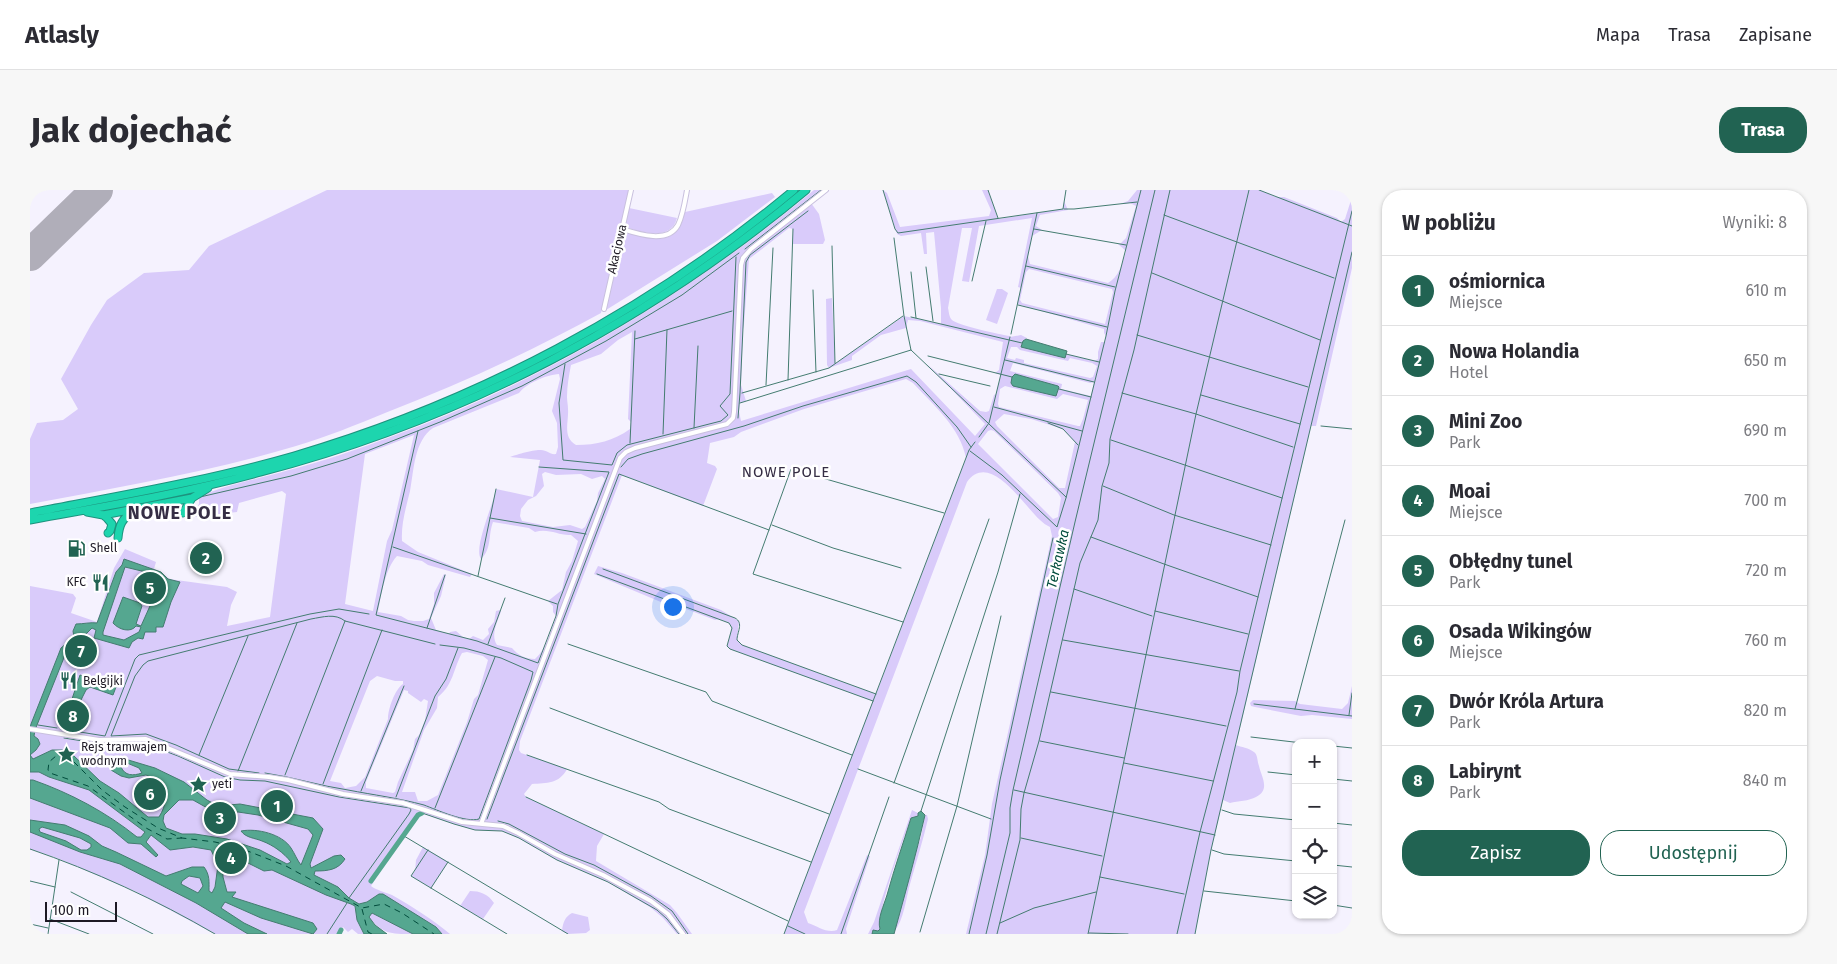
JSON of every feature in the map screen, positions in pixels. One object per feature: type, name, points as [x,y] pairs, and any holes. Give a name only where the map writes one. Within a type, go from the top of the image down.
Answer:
[{"type":"highway","points":[[30,513],[206,478],[286,458],[391,423],[453,398],[538,358],[626,309],[710,254],[794,190]]},
{"type":"highway","points":[[30,520],[222,482],[298,462],[396,429],[484,393],[544,364],[630,316],[687,280],[743,240],[806,190]]},
{"type":"highway","points":[[166,503],[173,506],[180,513],[192,498],[200,492],[222,482]]},
{"type":"highway","points":[[76,512],[103,515],[192,498]]},
{"type":"highway","points":[[118,538],[119,528],[123,519],[138,509]]},
{"type":"highway","points":[[103,515],[112,524],[108,533]]},
{"type":"street","name":"Akacjowa","points":[[604,309],[631,190]]},
{"type":"street","points":[[622,229],[658,236],[668,235],[677,228],[680,221],[687,190]]},
{"type":"street","points":[[481,824],[618,461],[624,454],[635,448],[727,424],[731,420],[734,412],[742,258],[826,190]]},
{"type":"street","points":[[32,729],[99,740],[146,739],[230,774],[268,777],[344,794],[393,801],[462,822],[503,826],[555,854],[614,881],[659,907],[671,918],[683,934]]},
{"type":"shaded area","points":[[327,190],[629,190],[601,313],[521,354],[440,391],[307,442],[230,464],[30,504],[30,439],[37,423],[63,420],[78,409],[61,379],[107,300],[144,273],[189,270],[209,246]]},
{"type":"shaded area","points":[[814,190],[826,190],[811,203],[819,214],[825,240],[823,244],[793,244],[793,229],[789,228],[749,259],[743,329],[741,385],[746,401],[740,403],[741,421],[911,369],[975,436],[985,424],[927,364],[980,411],[986,412],[989,411],[996,394],[1001,375],[995,373],[999,370],[1003,342],[920,321],[908,320],[906,328],[881,335],[852,356],[852,360],[829,368],[827,365],[826,299],[832,298],[835,364],[904,316],[941,324],[934,232],[926,233],[927,254],[924,254],[921,233],[901,236],[897,234],[883,190],[887,193],[900,227],[989,216],[991,210],[982,190],[988,190],[998,219],[1063,209],[1064,201],[1068,210],[1040,215],[1036,226],[1042,230],[1032,236],[1028,256],[1030,264],[1108,283],[1118,273],[1122,264],[1126,251],[1118,244],[1126,238],[1136,206],[1130,203],[1120,204],[1128,201],[1137,190],[1259,190],[1276,197],[1284,197],[1337,218],[1341,222],[1345,219],[1352,197],[1352,268],[1316,426],[1311,426],[1236,745],[1250,750],[1257,756],[1264,787],[1261,794],[1250,799],[1230,803],[1223,800],[1211,850],[1195,934],[966,934],[985,855],[992,804],[1052,536],[1050,527],[1041,521],[1016,493],[996,476],[986,472],[976,474],[967,482],[804,912],[808,923],[826,930],[837,930],[867,855],[870,856],[846,929],[847,934],[784,934],[873,701],[730,649],[727,646],[732,628],[729,623],[719,619],[715,620],[681,607],[668,605],[594,574],[598,566],[721,610],[739,621],[737,640],[742,645],[876,694],[966,458],[963,447],[952,427],[913,383],[906,379],[804,409],[741,432],[734,437],[710,443],[707,463],[715,466],[717,469],[703,506],[622,475],[520,741],[519,750],[521,753],[567,769],[556,780],[548,783],[532,784],[524,794],[526,797],[604,834],[597,846],[596,861],[670,905],[692,934],[677,934],[650,907],[608,882],[557,860],[519,838],[502,831],[475,830],[422,813],[418,815],[375,875],[376,878],[371,886],[407,904],[450,934],[442,934],[436,927],[379,894],[367,902],[359,904],[354,901],[351,904],[355,906],[357,920],[364,934],[358,934],[352,929],[348,932],[343,927],[339,934],[215,934],[134,891],[59,859],[30,849],[30,586],[73,594],[76,598],[71,613],[97,622],[114,568],[125,549],[156,562],[154,569],[169,579],[227,587],[237,592],[231,605],[227,626],[270,617],[286,494],[282,491],[239,503],[237,512],[196,517],[188,515],[189,512],[195,511],[199,504],[199,497],[232,485],[315,463],[367,446],[450,414],[506,389],[614,331],[666,299],[766,228]],"holes":[[[1032,218],[1018,287],[1021,288],[1017,304],[1104,329],[1105,342],[1101,342],[1098,359],[1094,361],[1066,354],[1065,357],[1021,347],[1023,341],[1027,338],[1021,335],[1010,337],[970,327],[952,320],[948,308],[962,228],[972,228],[962,281],[969,282],[979,226]],[[1029,269],[1112,289],[1113,292],[1105,324],[1022,303],[1020,300],[1026,272]],[[632,332],[628,419],[631,422],[630,429],[604,442],[576,445],[569,438],[567,429],[567,393],[571,365],[601,354],[618,340]],[[1011,347],[1068,361],[1070,358],[1097,366],[1093,377],[1090,378],[1024,363],[1024,360],[1016,358],[1015,360],[1007,358]],[[1013,363],[1090,383],[1094,382],[1091,396],[1061,389],[1062,384],[1010,371]],[[559,374],[560,379],[552,411],[557,423],[558,447],[556,454],[538,450],[510,457],[540,460],[533,497],[496,489],[479,553],[481,559],[487,551],[493,522],[529,528],[535,532],[545,531],[571,535],[578,541],[572,561],[566,572],[562,590],[548,601],[553,606],[553,612],[556,616],[548,639],[539,655],[535,659],[531,659],[522,656],[512,648],[497,645],[494,632],[500,610],[496,611],[494,622],[488,629],[489,634],[483,640],[473,636],[469,639],[456,631],[449,634],[436,630],[431,618],[441,596],[446,575],[444,574],[434,593],[434,604],[429,619],[414,621],[401,616],[378,612],[389,568],[397,556],[422,561],[428,565],[470,577],[472,574],[418,552],[402,541],[403,522],[416,456],[422,440],[433,428],[519,393],[527,386],[543,378]],[[1015,374],[1059,387],[1056,395]],[[1005,386],[1057,399],[1063,394],[1088,400],[1080,426],[999,407],[1000,389]],[[1004,414],[1031,419],[1063,429],[1075,442],[1065,488],[1059,488],[997,426],[995,422]],[[988,431],[994,431],[1058,493],[1061,498],[1058,517],[1053,519],[978,444]],[[414,435],[392,530],[387,541],[373,611],[345,604],[365,454]],[[545,472],[556,475],[581,474],[592,479],[602,476],[605,479],[598,493],[597,501],[585,527],[582,529],[570,525],[553,527],[522,521],[520,516],[521,509],[528,500],[536,496],[544,486],[542,474]],[[467,652],[483,656],[488,660],[478,695],[474,699],[467,722],[438,795],[427,801],[418,801],[415,792],[402,792],[424,730],[437,708],[438,697],[447,687],[462,653]],[[377,676],[395,681],[403,681],[403,684],[397,690],[392,700],[388,719],[365,777],[356,786],[345,788],[341,783],[330,781],[370,681]],[[404,690],[421,702],[424,699],[428,701],[425,720],[419,735],[415,739],[413,750],[393,793],[366,788],[366,782]]]},
{"type":"shaded area","points":[[772,193],[775,197],[717,241],[606,310],[624,232],[653,238],[669,237],[676,232],[685,212]]},
{"type":"shaded area","points":[[629,208],[677,218],[669,230],[662,233],[647,233],[625,227]]},
{"type":"shaded area","points":[[997,289],[1002,289],[1008,293],[997,324],[986,320]]},
{"type":"shaded area","points":[[1026,339],[1067,351],[1065,358],[1021,347]]},
{"type":"shaded area","points":[[1015,374],[1058,386],[1056,396],[1013,386],[1011,383],[1012,377]]},
{"type":"shaded area","points":[[124,559],[161,572],[168,579],[180,582],[163,627],[156,627],[156,632],[145,632],[143,639],[138,638],[132,642],[129,648],[94,638],[96,630],[92,628],[65,655],[35,730],[34,736],[40,744],[30,755],[30,728],[61,648],[74,637],[73,631],[76,624],[97,623],[116,572]],"holes":[[[125,567],[154,574],[158,581],[152,596],[154,597],[141,626],[136,624],[142,606],[140,603],[123,597],[113,623],[125,630],[136,626],[141,627],[139,632],[124,640],[103,635]]]},
{"type":"shaded area","points":[[80,675],[91,679],[92,677],[116,687],[113,695],[90,687],[86,690],[77,708],[70,705]]},
{"type":"shaded area","points":[[1352,686],[1352,719],[1312,715],[1301,716],[1251,706],[1250,703],[1253,700],[1295,701],[1300,704],[1342,709],[1348,703]]},
{"type":"shaded area","points":[[52,750],[62,750],[74,756],[100,781],[119,793],[148,817],[159,817],[164,808],[165,800],[161,781],[146,775],[129,778],[111,770],[112,761],[125,759],[155,768],[184,782],[218,806],[240,804],[313,818],[323,829],[310,864],[311,868],[334,856],[341,855],[345,859],[336,868],[315,871],[314,875],[338,887],[349,898],[359,904],[367,902],[379,894],[383,894],[436,927],[442,934],[413,934],[372,913],[369,917],[375,925],[387,934],[364,934],[357,920],[355,906],[272,870],[264,871],[228,853],[223,861],[223,877],[227,892],[236,892],[232,897],[313,923],[317,929],[313,934],[261,918],[225,902],[221,908],[244,923],[267,934],[248,934],[196,903],[120,864],[80,852],[30,832],[30,820],[65,825],[89,836],[102,846],[166,876],[192,867],[204,867],[208,876],[209,891],[212,893],[215,887],[218,865],[211,850],[193,847],[170,850],[151,835],[146,842],[158,855],[156,857],[141,844],[128,843],[110,828],[30,798],[30,780],[33,780],[87,804],[113,819],[137,837],[141,837],[145,832],[89,790],[39,772],[30,772],[30,755],[33,759]],"holes":[[[127,763],[139,768],[142,773],[127,774],[121,767]],[[179,800],[193,800],[218,814],[238,812],[258,815],[308,829],[313,835],[301,865],[291,848],[282,839],[261,831],[241,831],[285,855],[291,862],[287,864],[260,850],[227,839],[182,834],[166,828],[163,821],[164,815]],[[42,827],[80,838],[91,844],[91,847],[87,850],[81,850],[66,841],[40,832],[39,829]],[[189,876],[200,878],[203,886],[198,893],[181,884]]]},
{"type":"shaded area","points":[[912,810],[918,813],[918,816],[911,818],[897,858],[882,908],[880,929],[878,932],[872,931],[872,934],[868,934],[874,922]]},
{"type":"shaded area","points":[[921,811],[925,815],[894,934],[872,934],[873,930],[878,931],[880,929],[881,912],[911,818],[918,816],[918,813]]},
{"type":"shaded area","points":[[925,815],[927,815],[928,819],[924,835],[902,915],[894,932],[913,865],[913,859],[921,837]]},
{"type":"shaded area","points":[[423,847],[448,862],[431,888],[411,876],[415,871],[416,860]]},
{"type":"shaded area","points":[[470,891],[489,897],[494,903],[483,919],[460,906]]},
{"type":"shaded area","points":[[372,913],[413,934],[398,934],[383,930],[368,917]]},
{"type":"shaded area","points":[[572,913],[588,917],[590,930],[586,933],[568,934],[562,931],[565,920]]},
{"type":"waterway","points":[[745,249],[821,190]]},
{"type":"waterway","points":[[883,190],[895,229],[898,233],[1063,209],[1066,190]]},
{"type":"waterway","points":[[988,190],[998,218]]},
{"type":"waterway","points":[[970,451],[1002,475],[1057,527],[1066,498],[1141,190]]},
{"type":"waterway","name":"Terkawka","points":[[986,934],[1010,833],[1010,808],[1013,790],[1155,190]]},
{"type":"waterway","points":[[997,934],[1020,840],[1021,809],[1024,793],[1039,741],[1080,563],[1098,520],[1102,486],[1109,463],[1110,439],[1134,350],[1170,190]]},
{"type":"waterway","points":[[1088,934],[1196,414],[1249,190]]},
{"type":"waterway","points":[[1259,190],[1352,226]]},
{"type":"waterway","points":[[1064,209],[1137,202]]},
{"type":"waterway","points":[[738,418],[746,262],[750,255],[808,211]]},
{"type":"waterway","points":[[1177,934],[1200,832],[1237,692],[1240,671],[1352,211]]},
{"type":"waterway","points":[[1011,334],[1037,213]]},
{"type":"waterway","points":[[1164,215],[1334,278]]},
{"type":"waterway","points":[[972,281],[986,221]]},
{"type":"waterway","points":[[788,380],[793,229]]},
{"type":"waterway","points":[[1034,229],[1126,245]]},
{"type":"waterway","points":[[740,403],[911,350],[904,316],[894,238]]},
{"type":"waterway","points":[[832,246],[835,363]]},
{"type":"waterway","points":[[766,385],[773,248]]},
{"type":"waterway","points":[[1195,934],[1211,850],[1352,252]]},
{"type":"waterway","points":[[200,497],[291,476],[347,459],[440,422],[522,386],[606,341],[682,295],[739,253]]},
{"type":"waterway","points":[[565,364],[559,403],[563,460],[612,465],[617,453],[627,445],[721,421],[728,415],[720,406],[730,394],[736,257]]},
{"type":"waterway","points":[[1026,266],[1115,287]]},
{"type":"waterway","points":[[926,267],[933,321]]},
{"type":"waterway","points":[[911,272],[916,318]]},
{"type":"waterway","points":[[1152,273],[1320,340]]},
{"type":"waterway","points":[[813,290],[816,372]]},
{"type":"waterway","points":[[1018,305],[1107,327]]},
{"type":"waterway","points":[[635,339],[732,311]]},
{"type":"waterway","points":[[742,393],[829,368],[903,316]]},
{"type":"waterway","points":[[911,317],[1022,343]]},
{"type":"waterway","points":[[663,434],[667,330]]},
{"type":"waterway","points":[[630,443],[635,331]]},
{"type":"waterway","points":[[1137,335],[1308,387]]},
{"type":"waterway","points":[[979,437],[989,423],[1010,337]]},
{"type":"waterway","points":[[694,428],[698,346]]},
{"type":"waterway","points":[[911,350],[1066,497]]},
{"type":"waterway","points":[[1066,354],[1099,362]]},
{"type":"waterway","points":[[928,356],[1012,377]]},
{"type":"waterway","points":[[1005,360],[1094,382]]},
{"type":"waterway","points":[[939,374],[990,386]]},
{"type":"waterway","points":[[621,467],[628,459],[642,454],[744,426],[803,406],[907,376],[916,382],[957,427],[971,447]]},
{"type":"waterway","points":[[1059,389],[1091,397]]},
{"type":"waterway","points":[[1122,393],[1196,414],[1293,447]]},
{"type":"waterway","points":[[1201,395],[1300,424]]},
{"type":"waterway","points":[[994,407],[1082,431]]},
{"type":"waterway","points":[[1048,423],[1063,429],[1078,445]]},
{"type":"waterway","points":[[1321,426],[1352,429]]},
{"type":"waterway","points":[[418,431],[376,615],[477,641],[538,663],[556,616],[558,604],[609,472],[539,467]]},
{"type":"waterway","points":[[1111,440],[1282,498]]},
{"type":"waterway","points":[[784,934],[969,450],[975,442]]},
{"type":"waterway","points":[[903,622],[753,574],[791,469],[944,513]]},
{"type":"waterway","points":[[487,819],[619,474],[769,530]]},
{"type":"waterway","points":[[1103,486],[1174,515],[1271,545]]},
{"type":"waterway","points":[[478,576],[496,489]]},
{"type":"waterway","points":[[921,811],[998,572],[1020,494]]},
{"type":"waterway","points":[[490,518],[586,534]]},
{"type":"waterway","points":[[894,783],[989,519]]},
{"type":"waterway","points":[[1295,709],[1345,520]]},
{"type":"waterway","points":[[772,525],[833,548],[901,568]]},
{"type":"waterway","points":[[1091,537],[1258,597]]},
{"type":"waterway","points":[[969,934],[987,855],[1000,780],[1053,538]]},
{"type":"waterway","points":[[393,547],[557,604]]},
{"type":"waterway","points":[[603,569],[735,618],[740,625],[737,640],[742,645],[876,694]]},
{"type":"waterway","points":[[597,574],[729,623],[732,628],[727,646],[730,649],[873,701]]},
{"type":"waterway","points":[[427,628],[445,575]]},
{"type":"waterway","points":[[1074,589],[1152,616]]},
{"type":"waterway","points":[[488,644],[505,598]]},
{"type":"waterway","points":[[61,729],[105,736],[135,659],[139,655],[310,614],[339,609],[369,614]]},
{"type":"waterway","points":[[1155,611],[1248,634]]},
{"type":"waterway","points":[[259,773],[229,769],[176,745],[146,734],[111,736],[135,676],[143,665],[148,661],[329,616],[435,644]]},
{"type":"waterway","points":[[920,932],[957,806],[1001,616]]},
{"type":"waterway","points":[[285,775],[345,621]]},
{"type":"waterway","points":[[238,771],[297,623]]},
{"type":"waterway","points":[[323,784],[382,630]]},
{"type":"waterway","points":[[199,755],[248,636]]},
{"type":"waterway","points":[[1063,640],[1239,671]]},
{"type":"waterway","points":[[568,644],[706,692],[712,701],[852,755]]},
{"type":"waterway","points":[[265,773],[424,805],[459,818],[479,819],[533,672],[501,658],[464,648],[440,645]]},
{"type":"waterway","points":[[396,797],[435,696],[446,679],[458,648]]},
{"type":"waterway","points":[[435,808],[495,657]]},
{"type":"waterway","points":[[361,791],[404,686]]},
{"type":"waterway","points":[[1051,692],[1226,726]]},
{"type":"waterway","points":[[1349,715],[1352,693]]},
{"type":"waterway","points":[[1254,704],[1352,716]]},
{"type":"waterway","points":[[550,708],[829,814]]},
{"type":"waterway","points":[[38,725],[57,728]]},
{"type":"waterway","points":[[1251,737],[1292,742]]},
{"type":"waterway","points":[[64,738],[101,744],[141,742],[225,777],[265,781],[339,797],[410,808],[409,814],[349,898]]},
{"type":"waterway","points":[[1040,741],[1124,758]]},
{"type":"waterway","points":[[1337,746],[1352,748]]},
{"type":"waterway","points":[[527,755],[659,802],[669,809],[811,862]]},
{"type":"waterway","points":[[1124,763],[1213,781]]},
{"type":"waterway","points":[[858,769],[991,819]]},
{"type":"waterway","points":[[1268,772],[1292,775]]},
{"type":"waterway","points":[[1337,779],[1352,781]]},
{"type":"waterway","points":[[1014,790],[1215,835]]},
{"type":"waterway","points":[[526,797],[788,921]]},
{"type":"waterway","points":[[841,934],[889,797]]},
{"type":"waterway","points":[[1222,810],[1234,814],[1292,820]]},
{"type":"waterway","points":[[422,813],[475,830],[502,831],[519,838],[557,860],[608,882],[657,910],[679,934]]},
{"type":"waterway","points":[[371,881],[418,815],[422,813]]},
{"type":"waterway","points":[[498,821],[509,824],[565,854],[594,865],[651,896],[672,911],[688,934]]},
{"type":"waterway","points":[[1337,823],[1352,825]]},
{"type":"waterway","points":[[404,836],[568,934]]},
{"type":"waterway","points":[[1021,838],[1102,856]]},
{"type":"waterway","points":[[30,849],[125,887],[171,909],[215,934]]},
{"type":"waterway","points":[[428,850],[411,876],[507,934]]},
{"type":"waterway","points":[[1212,850],[1224,854],[1292,861]]},
{"type":"waterway","points":[[48,934],[59,860]]},
{"type":"waterway","points":[[431,888],[448,862]]},
{"type":"waterway","points":[[1337,865],[1352,867]]},
{"type":"waterway","points":[[1100,877],[1184,894]]},
{"type":"waterway","points":[[30,881],[55,887]]},
{"type":"waterway","points":[[1204,891],[1292,901]]},
{"type":"waterway","points":[[71,892],[153,934]]},
{"type":"waterway","points":[[1000,923],[1034,908],[1096,892]]},
{"type":"waterway","points":[[327,934],[347,903]]},
{"type":"waterway","points":[[1337,906],[1352,908]]},
{"type":"waterway","points":[[50,919],[89,934]]},
{"type":"waterway","points":[[30,924],[48,928]]},
{"type":"waterway","points":[[788,926],[805,934]]},
{"type":"waterway","points":[[339,934],[341,930]]},
{"type":"waterway","points":[[1089,933],[1128,934]]},
{"type":"ferry route","points":[[66,754],[102,790],[158,828],[182,838],[215,842],[240,848],[286,866],[362,908],[384,904],[402,913],[434,934]]},
{"type":"ferry route","points":[[66,756],[56,756],[49,762],[48,770],[50,773],[88,786],[146,828],[167,839],[182,838]]},
{"type":"ferry route","points":[[362,909],[368,932],[372,934]]},
{"type":"runway","points":[[30,255],[97,190]]},
{"type":"place","name":"Shell","points":[[76,548]]},
{"type":"place","name":"Nowa Holandia","points":[[206,558]]},
{"type":"place","name":"KFC","points":[[100,582]]},
{"type":"place","name":"Obłędny tunel","points":[[150,588]]},
{"type":"place","name":"Dwór Króla Artura","points":[[81,651]]},
{"type":"place","name":"Belgijki","points":[[69,681]]},
{"type":"place","name":"Labirynt","points":[[73,716]]},
{"type":"place","name":"Rejs tramwajem wodnym","points":[[67,754]]},
{"type":"place","name":"yeti","points":[[198,784]]},
{"type":"place","name":"Osada Wikingów","points":[[150,794]]},
{"type":"place","name":"ośmiornica","points":[[277,806]]},
{"type":"place","name":"Mini Zoo","points":[[220,818]]},
{"type":"place","name":"Moai","points":[[231,858]]},
{"type":"district","name":"NOWE POLE","points":[[786,472]]},
{"type":"district","name":"NOWE POLE","points":[[180,513]]}]
